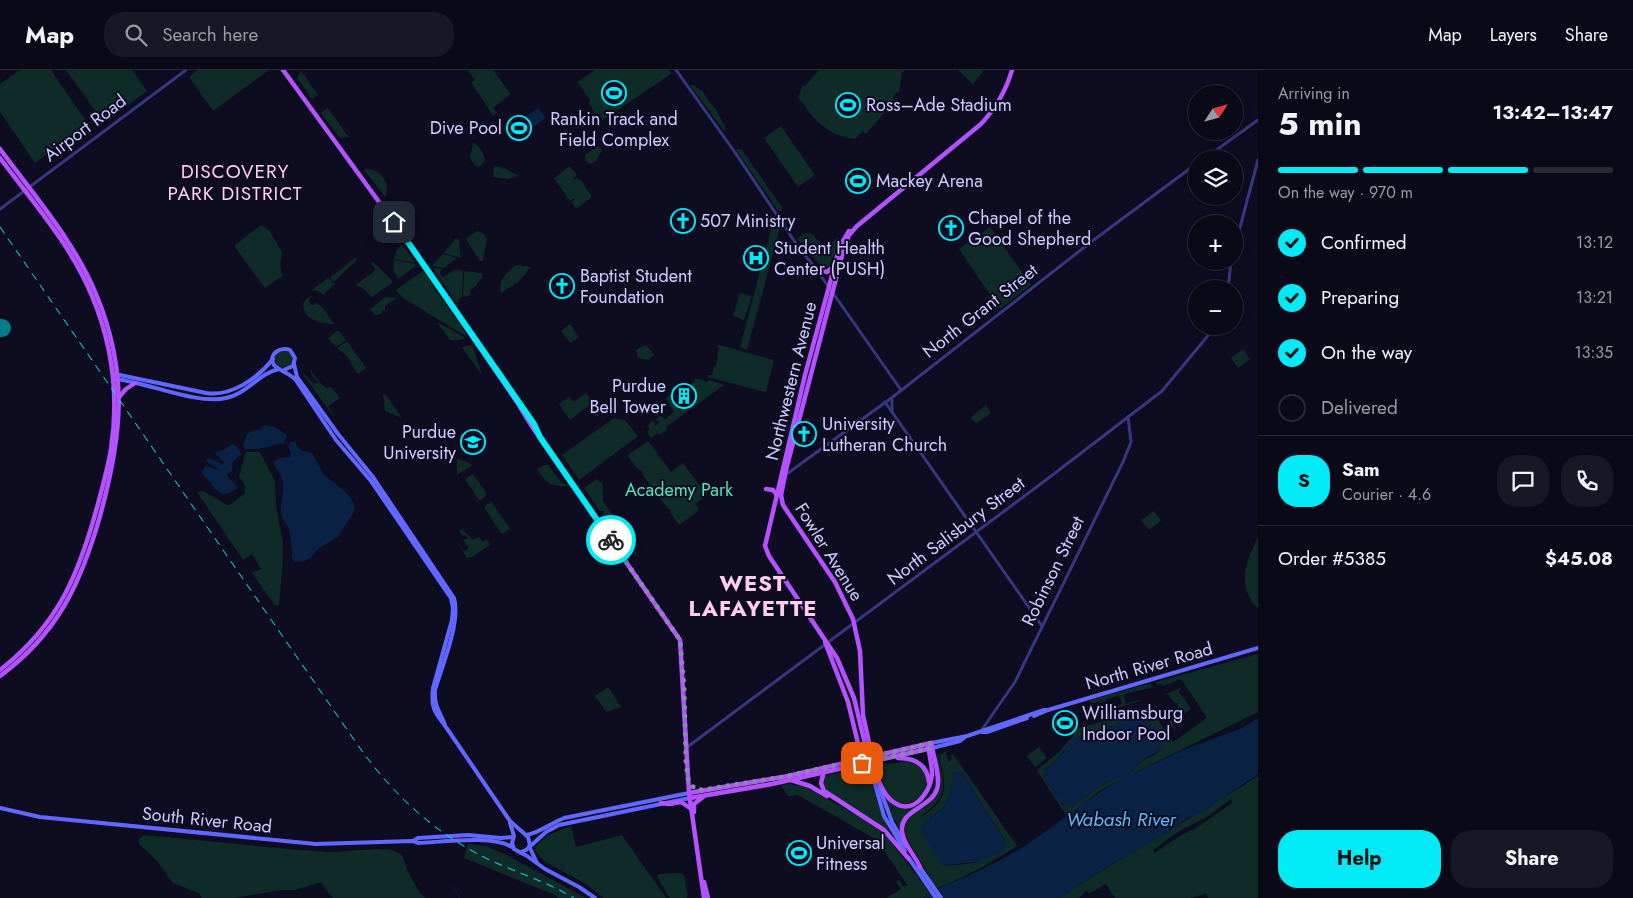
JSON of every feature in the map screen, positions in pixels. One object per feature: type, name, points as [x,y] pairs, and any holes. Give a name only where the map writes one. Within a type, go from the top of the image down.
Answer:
[{"type":"main road","points":[[283,70],[409,244],[522,412],[676,633],[681,643],[685,749],[689,795],[704,898]]},
{"type":"main road","name":"Northwestern Avenue","points":[[827,643],[769,556],[765,546],[806,375],[846,241],[854,229],[878,208],[981,124],[995,108],[1006,89],[1012,70]]},
{"type":"main road","points":[[0,149],[26,189]]},
{"type":"main road","points":[[0,158],[72,248],[92,283],[108,328],[119,397],[118,436],[113,467],[93,542],[81,576],[48,630],[29,651],[0,676]]},
{"type":"main road","name":"Northwestern Avenue","points":[[831,290],[835,264],[846,234],[878,208]]},
{"type":"main road","points":[[816,269],[827,272],[835,264]]},
{"type":"main road","points":[[115,377],[206,393],[223,393],[239,387],[265,368],[273,359],[277,350],[288,348],[294,354],[297,377],[338,434],[362,463],[442,582]]},
{"type":"main road","points":[[273,359],[274,364],[295,379],[342,447],[371,481],[450,592],[456,605],[456,622],[435,690],[437,709],[446,727],[510,821],[530,840],[530,846],[537,863]]},
{"type":"main road","points":[[115,377],[203,398],[220,399],[238,394],[269,372],[289,368],[294,364]]},
{"type":"main road","points":[[0,670],[26,648],[44,627],[65,596],[78,568],[88,539],[110,457],[114,422],[115,377]]},
{"type":"main road","points":[[119,397],[135,383]]},
{"type":"main road","points":[[342,447],[362,463]]},
{"type":"main road","name":"Fowler Avenue","points":[[782,477],[781,495],[784,508],[835,582],[854,623],[860,652],[863,715],[868,747]]},
{"type":"main road","points":[[766,489],[773,490],[777,495]]},
{"type":"main road","points":[[775,506],[779,505],[784,508]]},
{"type":"main road","points":[[827,643],[841,666],[852,693],[868,747],[884,816],[909,859]]},
{"type":"main road","points":[[827,643],[848,702],[862,761]]},
{"type":"main road","name":"North River Road","points":[[689,795],[789,780],[862,761],[960,741],[967,736],[1007,726],[1048,710],[1258,648]]},
{"type":"main road","points":[[873,770],[886,796],[894,803],[903,806],[912,805],[919,802],[927,793],[930,784],[932,771],[929,746]]},
{"type":"main road","points":[[920,870],[916,858],[905,841],[902,828],[907,816],[932,798],[937,792],[938,781],[929,746]]},
{"type":"main road","name":"North River Road","points":[[862,761],[886,758],[929,746]]},
{"type":"main road","points":[[886,758],[907,758],[918,762],[926,771],[930,784]]},
{"type":"main road","points":[[824,770],[820,780],[822,788],[847,807]]},
{"type":"main road","name":"North River Road","points":[[704,793],[763,780],[824,770]]},
{"type":"main road","points":[[877,777],[883,801],[892,822],[936,898]]},
{"type":"main road","points":[[688,779],[694,788],[704,793],[694,804],[694,828]]},
{"type":"main road","points":[[789,780],[810,786],[884,830],[920,870],[941,898]]},
{"type":"main road","points":[[513,837],[536,833],[552,822],[564,818],[689,795]]},
{"type":"main road","points":[[521,852],[546,832],[559,825],[660,801],[669,804],[685,803],[691,809]]},
{"type":"main road","name":"South River Road","points":[[0,808],[40,817],[316,844],[413,841],[418,843],[477,840],[504,843],[512,847]]},
{"type":"main road","points":[[510,821],[513,837],[512,847],[595,898]]},
{"type":"main road","name":"South River Road","points":[[413,841],[418,838],[468,835],[501,838],[513,837]]},
{"type":"main road","points":[[703,881],[708,898]]},
{"type":"street","name":"Airport Road","points":[[0,209],[186,70]]},
{"type":"street","points":[[676,70],[732,148],[797,245],[901,390]]},
{"type":"street","points":[[1216,150],[1258,120]]},
{"type":"street","points":[[1243,216],[1258,160]]},
{"type":"street","name":"North Grant Street","points":[[782,477],[892,397],[1188,170]]},
{"type":"street","name":"North Salisbury Street","points":[[685,749],[975,533],[1165,388],[1209,335]]},
{"type":"street","points":[[892,397],[892,412]]},
{"type":"street","points":[[885,402],[1042,626]]},
{"type":"street","name":"Robinson Street","points":[[981,732],[1012,686],[1131,444],[1128,417]]},
{"type":"street","points":[[685,739],[690,742],[696,740]]},
{"type":"green space","points":[[20,70],[51,70],[88,124],[35,163],[0,112],[0,84]]},
{"type":"green space","points":[[66,70],[132,70],[147,91],[104,123]]},
{"type":"green space","points":[[198,70],[269,70],[213,111],[189,77]]},
{"type":"green space","points":[[493,70],[511,94],[493,108],[497,113],[493,116],[471,82],[475,80],[468,71]]},
{"type":"green space","name":"Rankin Track and Field Complex","points":[[595,70],[669,70],[671,74],[603,120],[598,113],[595,114],[589,103],[591,101],[577,82]]},
{"type":"green space","name":"Ross–Ade Stadium","points":[[819,70],[904,71],[902,73],[899,93],[896,92],[893,98],[895,101],[866,134],[863,131],[855,139],[843,137],[827,129],[813,117],[798,98],[803,85],[805,86]]},
{"type":"green space","points":[[958,70],[984,70],[973,84]]},
{"type":"green space","points":[[301,71],[318,95],[312,99],[297,78]]},
{"type":"green space","points":[[690,85],[702,91],[716,110],[725,127],[724,131]]},
{"type":"green space","points":[[328,108],[350,137],[340,138],[321,113]]},
{"type":"green space","points":[[781,126],[815,175],[798,187],[764,138]]},
{"type":"green space","points":[[473,143],[480,148],[485,161],[479,167],[477,167],[478,164],[476,167],[470,159],[472,159],[470,158]]},
{"type":"green space","points":[[599,146],[602,150],[597,160],[591,164],[585,161],[585,155]]},
{"type":"green space","points":[[736,150],[742,150],[781,206],[782,209],[779,212]]},
{"type":"green space","points":[[494,166],[504,168],[519,176],[508,179],[493,177]]},
{"type":"green space","points":[[570,166],[577,175],[574,178],[575,180],[580,179],[592,197],[576,209],[572,202],[575,199],[570,201],[554,178]]},
{"type":"green space","points":[[364,170],[376,171],[386,182],[387,192],[385,197]]},
{"type":"green space","points":[[261,225],[270,231],[282,253],[280,264],[282,276],[265,288],[235,247],[235,245]]},
{"type":"green space","points":[[773,227],[776,227],[779,231],[747,350],[740,347]]},
{"type":"green space","points":[[990,227],[1031,285],[1000,309],[959,249]]},
{"type":"green space","points":[[477,231],[483,233],[487,239],[483,261],[480,261],[466,239]]},
{"type":"green space","points":[[811,233],[820,243],[818,245],[819,248],[811,254],[797,239],[803,234]]},
{"type":"green space","points":[[839,237],[829,266],[823,268],[812,256]]},
{"type":"green space","points":[[456,238],[459,241],[461,258],[444,253]]},
{"type":"green space","points":[[402,244],[415,263],[394,259],[397,250]]},
{"type":"green space","points":[[443,254],[457,258],[444,268],[432,266]]},
{"type":"green space","points":[[355,258],[357,260],[334,282],[330,278]]},
{"type":"green space","points":[[393,260],[415,264],[416,266],[398,279],[394,271]]},
{"type":"green space","points":[[372,261],[393,282],[372,297],[364,289],[356,285],[376,270],[371,263]]},
{"type":"green space","points":[[516,265],[531,267],[518,282],[501,293],[500,285],[502,281],[506,274]]},
{"type":"green space","points":[[433,268],[442,269],[440,274],[443,277],[454,270],[463,271],[462,297],[458,300],[458,303],[457,303]]},
{"type":"green space","points":[[423,271],[467,337],[403,298],[396,290]]},
{"type":"green space","points":[[464,271],[482,273],[482,279],[470,291],[471,294],[466,297],[463,296]]},
{"type":"green space","points":[[328,278],[335,284],[323,295],[318,291],[312,290]]},
{"type":"green space","points":[[740,293],[752,296],[744,320],[733,316]]},
{"type":"green space","points":[[312,296],[309,300],[310,304],[314,305],[316,303],[322,307],[334,324],[318,322],[309,317],[303,303]]},
{"type":"green space","points":[[386,297],[397,298],[385,306],[385,311],[382,310],[381,314],[375,315],[370,309]]},
{"type":"green space","points":[[437,322],[466,338],[450,340]]},
{"type":"green space","points":[[570,324],[579,337],[570,343],[561,331]]},
{"type":"green space","points":[[337,331],[346,340],[336,347],[328,338]]},
{"type":"green space","points":[[347,341],[366,368],[358,374],[346,355],[337,348]]},
{"type":"green space","points":[[472,345],[482,374],[462,347]]},
{"type":"green space","points":[[645,345],[654,355],[648,360],[638,358],[636,350]]},
{"type":"green space","points":[[719,345],[774,360],[766,392],[707,377],[712,375],[714,366],[716,366],[719,348],[716,347]]},
{"type":"green space","points":[[1243,349],[1250,359],[1238,368],[1231,358]]},
{"type":"green space","points":[[284,350],[290,353],[293,359],[290,365],[284,368],[278,365],[275,359],[278,353]]},
{"type":"green space","points":[[310,369],[319,382],[326,388],[331,387],[340,398],[328,406],[334,416],[300,370],[314,384],[318,382],[312,376]]},
{"type":"green space","points":[[695,378],[706,382],[710,380],[724,385],[666,427],[667,429],[660,435],[658,433],[651,438],[647,432],[650,429],[647,426],[654,420],[655,426],[660,422],[655,420],[660,416],[665,419],[674,412],[666,398],[677,390],[677,383],[688,386],[694,382]]},
{"type":"green space","points":[[384,393],[402,418],[385,411]]},
{"type":"green space","points":[[586,393],[593,402],[570,420],[559,404],[569,397],[574,402]]},
{"type":"green space","points":[[986,405],[991,413],[976,424],[971,417]]},
{"type":"green space","points":[[614,418],[625,420],[638,436],[579,480],[562,455]]},
{"type":"green space","name":"Academy Park","points":[[648,441],[671,472],[683,463],[707,495],[695,504],[699,510],[679,525],[670,512],[671,509],[669,510],[640,469],[629,458],[628,455]]},
{"type":"green space","points":[[247,452],[260,452],[275,481],[276,506],[283,543],[283,558],[279,605],[275,606],[252,573],[261,569],[252,554],[243,560],[197,492],[203,491],[227,505],[230,505],[245,493],[245,486],[239,476]]},
{"type":"green space","points":[[457,459],[459,459],[473,465],[457,475]]},
{"type":"green space","points":[[548,465],[561,482],[568,486],[557,486],[547,481],[537,469]]},
{"type":"green space","points":[[473,474],[487,494],[481,500],[479,500],[465,479]]},
{"type":"green space","points":[[597,479],[603,485],[603,501],[613,515],[611,517],[609,514],[606,520],[602,515],[604,511],[600,511],[584,488]]},
{"type":"green space","points":[[491,501],[510,529],[502,534],[484,507]]},
{"type":"green space","points":[[1154,511],[1161,521],[1149,530],[1141,520]]},
{"type":"green space","points":[[462,529],[473,540],[479,537],[483,542],[487,539],[490,545],[472,557],[467,558],[460,546],[464,551],[469,548],[463,540],[468,538],[459,531]]},
{"type":"green space","points":[[613,530],[628,536],[630,553],[628,553]]},
{"type":"green space","points":[[1258,537],[1257,608],[1247,590],[1245,573]]},
{"type":"green space","points":[[1258,654],[1258,712],[1132,774],[1130,773],[1144,760],[1161,749],[1119,723],[1073,740],[1054,762],[1045,769],[1047,782],[1063,805],[1080,801],[1101,785],[1122,776],[1121,779],[1099,791],[1067,817],[1037,770],[1059,752],[1075,734],[1074,730],[1149,707],[1173,742],[1207,718],[1181,679],[1169,684],[1168,682],[1168,684],[1163,686],[1162,684],[1157,685],[1156,682]]},
{"type":"green space","points":[[1151,683],[1151,688],[1128,693],[1124,696],[1126,704],[1140,701],[1096,714],[1095,712],[1122,704],[1120,697],[1116,698],[1122,695],[1106,699],[1106,701],[1100,703],[1098,703],[1104,700],[1091,704],[1090,702],[1091,700]]},
{"type":"green space","points":[[608,687],[621,707],[606,712],[595,696]]},
{"type":"green space","points":[[1181,688],[1179,692],[1191,709],[1172,722],[1176,729],[1175,731],[1168,720],[1180,711],[1178,703],[1175,703],[1168,694],[1161,696]]},
{"type":"green space","points":[[1039,747],[1047,758],[1035,767],[1027,756]]},
{"type":"green space","points":[[945,751],[949,762],[952,758],[950,756],[953,754],[1017,846],[978,869],[937,888],[909,843],[906,837],[905,826],[907,820],[912,815],[930,803],[939,793],[941,783],[937,762],[938,752],[943,783],[941,795],[931,808],[920,817],[939,802],[942,796],[944,777],[939,756]],"holes":[[[954,772],[963,774],[1006,842],[975,863],[943,866],[929,818],[943,808],[949,796]]]},
{"type":"green space","points":[[905,761],[919,767],[926,775],[927,785],[923,794],[916,800],[906,803],[897,802],[888,793],[880,775],[878,764]]},
{"type":"green space","points":[[867,766],[877,801],[890,835],[879,824],[826,790],[823,786],[824,776]]},
{"type":"green space","points":[[1258,776],[1258,898],[1208,898],[1206,894],[1190,898],[1115,898],[1106,884],[1090,893],[1086,891],[1079,898],[1060,898],[1109,866]],"holes":[[[1231,799],[1232,803],[1155,853],[1153,850],[1178,832],[1207,817]]]},
{"type":"green space","points":[[791,784],[808,788],[884,833],[930,893],[923,898],[887,898],[901,889],[896,882],[899,880],[903,886],[908,886],[877,840],[798,795],[788,796],[781,785]]},
{"type":"green space","points":[[885,797],[893,804],[890,812]]},
{"type":"green space","points":[[894,805],[899,807],[916,807],[904,818],[900,828],[890,812]]},
{"type":"green space","points":[[571,826],[576,847],[622,835],[666,898],[604,898],[586,884],[544,861],[535,850],[535,847],[548,835]]},
{"type":"green space","points":[[144,835],[332,852],[377,849],[393,850],[402,855],[408,872],[420,893],[426,898],[333,898],[321,882],[295,890],[282,890],[234,898],[202,898],[198,893],[173,883],[156,860],[139,844],[139,839]]},
{"type":"green space","points":[[468,844],[486,846],[586,898],[557,898],[557,896],[464,858]]},
{"type":"green space","points":[[681,873],[684,876],[688,896],[686,898],[670,898],[657,877],[659,874]]},
{"type":"water","points":[[538,108],[546,118],[529,130],[522,119]]},
{"type":"water","points":[[265,425],[274,427],[285,434],[287,436],[284,443],[258,449],[245,449],[243,446],[248,434],[253,430],[260,430]]},
{"type":"water","points":[[295,441],[300,450],[312,453],[324,474],[351,498],[355,510],[338,537],[318,549],[311,558],[295,562],[292,558],[288,527],[281,512],[282,478],[274,461],[279,458],[290,457],[291,453],[288,446],[291,442]]},
{"type":"water","points":[[232,444],[237,446],[241,455],[233,461],[232,471],[227,474],[237,488],[229,493],[222,494],[214,488],[202,471],[206,466],[221,471],[206,461],[209,457],[221,464],[224,463],[214,453]]},
{"type":"water","name":"Wabash River","points":[[1138,717],[1155,728],[1164,742],[1158,751],[1143,760],[1131,771],[1132,774],[1183,750],[1242,728],[1258,718],[1258,774],[1201,813],[1186,819],[1164,835],[1107,867],[1060,898],[923,898],[939,888],[968,876],[1026,845],[1096,794],[1121,779],[1121,776],[1101,785],[1071,808],[1067,808],[1058,799],[1043,772],[1062,754],[1068,744],[1080,736]]},
{"type":"water","points":[[954,772],[963,774],[1006,843],[1006,849],[989,858],[975,862],[943,866],[920,832],[921,825],[943,808],[949,796]]},
{"type":"waterway","points":[[453,887],[460,898]]},
{"type":"railway","points":[[0,227],[357,744],[385,780],[417,812],[453,840],[473,852],[545,883],[574,898]]},
{"type":"way so far","points":[[611,540],[680,640],[684,687],[686,762],[688,779],[694,788],[702,790],[788,776],[931,743],[932,748],[862,763]]},
{"type":"place","name":"Rankin Track and Field Complex","points":[[614,93]]},
{"type":"place","name":"Ross–Ade Stadium","points":[[848,105]]},
{"type":"place","name":"Dive Pool","points":[[519,128]]},
{"type":"place","name":"Mackey Arena","points":[[858,181]]},
{"type":"place","name":"507 Ministry","points":[[683,221]]},
{"type":"place","name":"Chapel of the Good Shepherd","points":[[951,228]]},
{"type":"place","name":"Student Health Center (PUSH)","points":[[756,258]]},
{"type":"place","name":"Baptist Student Foundation","points":[[562,286]]},
{"type":"place","name":"Purdue Bell Tower","points":[[684,396]]},
{"type":"place","name":"University Lutheran Church","points":[[804,434]]},
{"type":"place","name":"Purdue University","points":[[473,442]]},
{"type":"place","name":"Williamsburg Indoor Pool","points":[[1065,723]]},
{"type":"place","name":"Universal Fitness","points":[[799,853]]},
{"type":"district","name":"DISCOVERY PARK DISTRICT","points":[[235,182]]},
{"type":"district","name":"WEST LAFAYETTE","points":[[753,596]]},
{"type":"route","points":[[394,222],[520,407],[534,424],[540,437],[611,540]]}]
